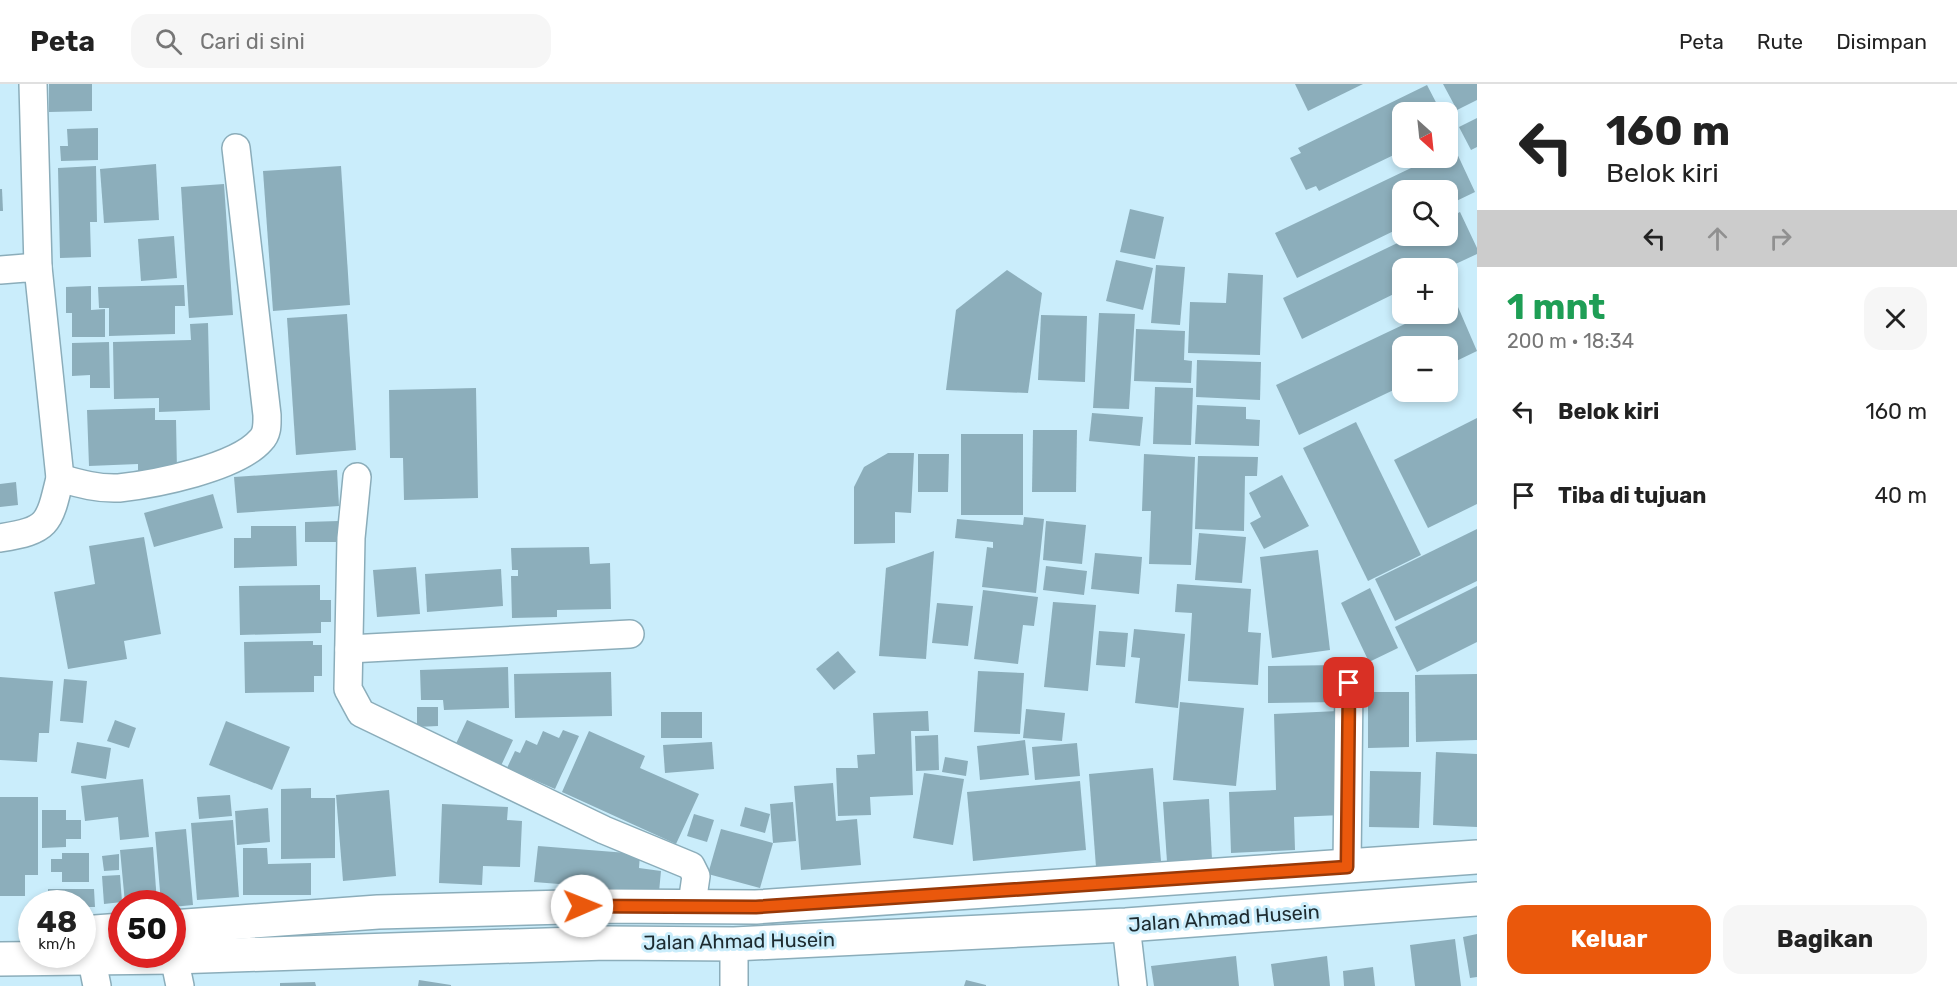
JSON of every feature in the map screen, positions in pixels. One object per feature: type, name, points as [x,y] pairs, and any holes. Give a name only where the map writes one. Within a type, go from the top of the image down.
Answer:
[{"type":"main road","name":"Jalan Ahmad Husein","points":[[186,954],[378,912],[692,904],[767,906],[1477,857]]},
{"type":"main road","points":[[1362,865],[1380,906]]},
{"type":"main road","name":"Jalan Ahmad Husein","points":[[186,956],[606,943],[734,944],[1126,925],[1477,899]]},
{"type":"main road","points":[[0,939],[18,938]]},
{"type":"main road","name":"Jalan Ahmad Husein","points":[[96,953],[108,942]]},
{"type":"main road","name":"Jalan Ahmad Husein","points":[[0,959],[18,959]]},
{"type":"street","points":[[0,538],[32,533],[44,525],[53,507],[60,478],[38,267],[33,84]]},
{"type":"street","points":[[60,478],[83,485],[119,488],[169,478],[236,458],[255,446],[266,432],[267,415],[236,148]]},
{"type":"street","points":[[0,270],[38,267]]},
{"type":"street","points":[[357,477],[351,538],[348,689],[361,713],[604,830],[691,866],[696,876],[692,904]]},
{"type":"street","points":[[349,649],[630,634]]},
{"type":"street","points":[[1349,683],[1362,865]]},
{"type":"street","points":[[1126,925],[1133,986]]},
{"type":"street","points":[[734,944],[734,986]]},
{"type":"building","points":[[49,84],[92,84],[92,111],[49,112]]},
{"type":"building","points":[[1295,84],[1363,84],[1308,111]]},
{"type":"building","points":[[1443,84],[1477,84],[1477,100],[1458,110],[1458,102],[1453,102]]},
{"type":"building","points":[[1427,85],[1436,102],[1392,102]]},
{"type":"building","points":[[1392,102],[1392,156],[1319,191],[1316,186],[1306,190],[1290,158],[1301,153],[1298,148]]},
{"type":"building","points":[[1477,118],[1477,147],[1471,150],[1459,127]]},
{"type":"building","points":[[98,128],[98,160],[61,161],[60,146],[68,146],[67,129]]},
{"type":"building","points":[[1458,156],[1475,192],[1458,200],[1458,180],[1392,180],[1392,232],[1297,278],[1275,233],[1411,168],[1458,168]]},
{"type":"building","points":[[156,164],[159,220],[104,223],[100,169]]},
{"type":"building","points":[[96,166],[97,222],[90,222],[91,257],[60,258],[58,168]]},
{"type":"building","points":[[341,166],[350,305],[273,311],[263,171]]},
{"type":"building","points":[[224,184],[233,315],[189,318],[181,187]]},
{"type":"building","points":[[0,189],[2,189],[3,211],[0,211]]},
{"type":"building","points":[[1130,209],[1164,217],[1155,259],[1120,252]]},
{"type":"building","points":[[1460,212],[1477,248],[1477,254],[1458,263],[1458,258],[1392,258],[1392,295],[1302,339],[1283,298],[1392,246],[1458,246],[1458,213]]},
{"type":"building","points":[[174,236],[177,278],[141,281],[138,239]]},
{"type":"building","points":[[1116,260],[1153,268],[1143,310],[1106,301]]},
{"type":"building","points":[[1156,265],[1185,267],[1180,325],[1151,323]]},
{"type":"building","points":[[1007,270],[1042,293],[1028,393],[946,390],[956,310]]},
{"type":"building","points":[[1228,273],[1263,275],[1260,355],[1188,353],[1190,302],[1226,303]]},
{"type":"building","points":[[184,285],[185,306],[175,306],[175,334],[109,336],[109,308],[99,308],[98,287]]},
{"type":"building","points":[[91,286],[91,310],[105,309],[105,337],[72,337],[72,313],[66,313],[66,287]]},
{"type":"building","points":[[1458,307],[1477,351],[1458,360],[1458,336],[1392,336],[1392,391],[1299,435],[1276,385],[1405,324],[1458,324]]},
{"type":"building","points":[[1099,313],[1135,314],[1129,409],[1093,408]]},
{"type":"building","points":[[347,314],[356,450],[296,455],[287,318]]},
{"type":"building","points":[[1041,315],[1087,316],[1085,382],[1038,380]]},
{"type":"building","points":[[208,323],[210,410],[159,412],[159,398],[114,399],[113,342],[191,340],[190,324]]},
{"type":"building","points":[[1136,329],[1185,331],[1184,360],[1192,361],[1191,383],[1134,381]]},
{"type":"building","points":[[109,342],[110,388],[90,388],[90,375],[72,376],[72,343]]},
{"type":"building","points":[[1197,360],[1261,362],[1260,400],[1196,397]]},
{"type":"building","points":[[1155,387],[1193,388],[1191,445],[1153,444]]},
{"type":"building","points":[[476,388],[478,498],[404,500],[403,458],[390,458],[389,390]]},
{"type":"building","points":[[1197,405],[1246,407],[1246,419],[1260,420],[1259,446],[1195,444]]},
{"type":"building","points":[[155,408],[155,420],[176,420],[177,471],[138,472],[138,464],[89,466],[87,410]]},
{"type":"building","points":[[1092,413],[1143,417],[1140,446],[1089,441]]},
{"type":"building","points":[[1477,418],[1477,504],[1428,528],[1394,460]]},
{"type":"building","points":[[1356,422],[1421,555],[1368,581],[1303,448]]},
{"type":"building","points":[[1033,430],[1077,430],[1076,492],[1032,492]]},
{"type":"building","points":[[961,434],[1023,434],[1023,515],[961,515]]},
{"type":"building","points":[[888,453],[914,453],[911,513],[895,512],[895,543],[854,544],[854,487],[864,467]]},
{"type":"building","points":[[918,454],[949,454],[948,492],[918,492]]},
{"type":"building","points":[[1144,454],[1195,457],[1191,565],[1149,564],[1151,511],[1142,511]]},
{"type":"building","points":[[1198,456],[1258,457],[1257,476],[1245,476],[1244,531],[1195,529]]},
{"type":"building","points":[[337,470],[339,506],[237,513],[234,477]]},
{"type":"building","points":[[1282,475],[1309,526],[1264,549],[1250,523],[1261,517],[1249,493]]},
{"type":"building","points":[[16,482],[18,505],[0,507],[0,484]]},
{"type":"building","points":[[213,494],[223,528],[154,547],[144,513]]},
{"type":"building","points":[[1024,517],[1044,519],[1036,593],[982,587],[987,547],[993,548],[993,542],[955,538],[957,519],[1023,525]]},
{"type":"building","points":[[339,521],[339,542],[305,542],[305,522]]},
{"type":"building","points":[[1046,521],[1086,525],[1082,564],[1043,560]]},
{"type":"building","points":[[251,526],[296,526],[297,566],[234,568],[234,538],[251,538]]},
{"type":"building","points":[[1477,529],[1477,581],[1395,621],[1375,579]]},
{"type":"building","points":[[1199,533],[1246,537],[1242,583],[1195,580]]},
{"type":"building","points":[[144,537],[161,634],[124,641],[127,659],[68,669],[54,592],[95,584],[89,546]]},
{"type":"building","points":[[589,547],[590,564],[610,563],[611,609],[557,610],[557,617],[512,618],[511,576],[518,576],[518,570],[512,570],[511,548]]},
{"type":"building","points":[[1318,550],[1330,650],[1272,658],[1260,557]]},
{"type":"building","points":[[934,551],[926,659],[879,656],[886,568]]},
{"type":"building","points":[[1095,553],[1142,557],[1139,594],[1091,589]]},
{"type":"building","points":[[1046,566],[1087,571],[1084,595],[1043,590]]},
{"type":"building","points":[[416,567],[420,614],[377,617],[373,570]]},
{"type":"building","points":[[501,569],[503,606],[427,612],[425,574]]},
{"type":"building","points":[[1177,584],[1251,589],[1248,632],[1261,633],[1258,685],[1188,681],[1192,613],[1175,612]]},
{"type":"building","points":[[320,585],[320,600],[331,600],[331,622],[321,622],[321,633],[240,635],[239,586]]},
{"type":"building","points":[[1477,586],[1477,642],[1417,672],[1395,627]]},
{"type":"building","points":[[1370,588],[1398,648],[1369,662],[1341,603]]},
{"type":"building","points":[[983,590],[1038,597],[1034,626],[1023,625],[1018,664],[974,659]]},
{"type":"building","points":[[1053,602],[1096,605],[1088,691],[1044,687]]},
{"type":"building","points":[[937,603],[973,606],[968,646],[932,643]]},
{"type":"building","points":[[1134,629],[1185,634],[1178,708],[1135,703],[1140,658],[1131,657]]},
{"type":"building","points":[[1099,631],[1128,633],[1125,667],[1096,665]]},
{"type":"building","points":[[313,641],[313,645],[322,645],[322,676],[314,676],[314,692],[245,693],[244,642]]},
{"type":"building","points":[[838,651],[856,672],[834,690],[816,669]]},
{"type":"building","points":[[1338,665],[1338,702],[1268,703],[1268,666]]},
{"type":"building","points":[[508,667],[509,708],[444,710],[443,700],[421,700],[420,670]]},
{"type":"building","points":[[978,671],[1024,673],[1020,734],[974,732]]},
{"type":"building","points":[[611,672],[612,716],[515,718],[514,674]]},
{"type":"building","points":[[1477,674],[1477,740],[1416,742],[1415,675]]},
{"type":"building","points":[[0,677],[53,681],[49,733],[39,733],[37,762],[0,760]]},
{"type":"building","points":[[64,679],[87,681],[83,723],[60,721]]},
{"type":"building","points":[[1368,692],[1409,692],[1409,747],[1368,748]]},
{"type":"building","points":[[1180,702],[1244,708],[1236,786],[1173,780]]},
{"type":"building","points":[[417,707],[438,707],[438,726],[417,727]]},
{"type":"building","points":[[1026,709],[1065,713],[1062,741],[1023,738]]},
{"type":"building","points":[[928,711],[929,731],[911,731],[913,795],[870,797],[871,815],[838,816],[836,768],[858,768],[857,755],[875,754],[873,713]]},
{"type":"building","points":[[1338,711],[1342,815],[1294,817],[1295,850],[1231,853],[1229,792],[1276,790],[1274,714]]},
{"type":"building","points":[[661,712],[702,712],[702,738],[661,738]]},
{"type":"building","points":[[115,720],[136,728],[129,748],[107,741]]},
{"type":"building","points":[[467,720],[513,740],[499,770],[453,750]]},
{"type":"building","points":[[226,721],[290,747],[272,790],[209,765]]},
{"type":"building","points":[[563,730],[579,736],[555,789],[507,768],[515,751],[520,753],[526,740],[537,745],[543,731],[559,738]]},
{"type":"building","points":[[589,731],[645,756],[640,768],[699,794],[676,844],[562,792]]},
{"type":"building","points":[[938,735],[939,770],[916,771],[915,736]]},
{"type":"building","points":[[1025,740],[1029,775],[980,780],[977,746]]},
{"type":"building","points":[[77,742],[111,748],[106,779],[71,773]]},
{"type":"building","points":[[712,742],[714,769],[665,773],[663,745]]},
{"type":"building","points":[[1077,743],[1080,776],[1035,780],[1032,747]]},
{"type":"building","points":[[1436,752],[1477,754],[1477,827],[1433,825]]},
{"type":"building","points":[[945,757],[968,761],[966,776],[942,772]]},
{"type":"building","points":[[1153,768],[1161,861],[1096,867],[1089,774]]},
{"type":"building","points":[[1370,771],[1421,772],[1419,828],[1369,827]]},
{"type":"building","points":[[924,773],[964,779],[953,845],[913,838]]},
{"type":"building","points":[[143,779],[149,837],[120,840],[118,817],[85,821],[81,786]]},
{"type":"building","points":[[1080,781],[1086,850],[973,861],[967,792]]},
{"type":"building","points":[[833,783],[836,821],[857,819],[861,865],[801,870],[794,786]]},
{"type":"building","points":[[311,788],[311,798],[335,798],[335,858],[281,859],[281,789]]},
{"type":"building","points":[[389,790],[396,876],[343,881],[336,795]]},
{"type":"building","points":[[230,795],[232,816],[199,819],[197,797]]},
{"type":"building","points":[[0,797],[38,797],[38,875],[25,875],[25,890],[18,890],[18,896],[0,896]]},
{"type":"building","points":[[1209,799],[1212,860],[1167,862],[1163,802]]},
{"type":"building","points":[[793,802],[796,841],[773,843],[770,804]]},
{"type":"building","points":[[442,804],[508,807],[507,820],[522,821],[520,867],[483,866],[482,885],[439,883]]},
{"type":"building","points":[[745,807],[770,814],[765,833],[740,826]]},
{"type":"building","points":[[268,808],[270,842],[237,845],[235,811]]},
{"type":"building","points":[[42,810],[66,810],[66,820],[81,820],[81,839],[66,839],[66,847],[42,848]]},
{"type":"building","points":[[694,814],[714,820],[707,842],[687,836]]},
{"type":"building","points":[[233,820],[239,897],[197,900],[191,823]]},
{"type":"building","points":[[186,829],[193,905],[186,906],[186,890],[160,890],[155,832]]},
{"type":"building","points":[[721,829],[773,843],[760,888],[708,874]]},
{"type":"building","points":[[538,846],[640,854],[639,868],[661,871],[659,892],[534,882]]},
{"type":"building","points":[[153,847],[156,890],[124,890],[120,850]]},
{"type":"building","points":[[243,848],[267,848],[268,864],[311,863],[311,895],[243,895]]},
{"type":"building","points":[[62,853],[89,853],[89,882],[62,882],[62,872],[51,872],[51,859],[62,859]]},
{"type":"building","points":[[119,854],[119,870],[104,871],[102,856]]},
{"type":"building","points":[[120,875],[121,890],[108,890],[108,904],[104,904],[102,876]]},
{"type":"building","points":[[94,889],[94,890],[48,890]]},
{"type":"building","points":[[1477,934],[1477,977],[1470,978],[1463,937]]},
{"type":"building","points":[[1455,939],[1461,986],[1415,986],[1410,945]]},
{"type":"building","points":[[1236,956],[1239,986],[1154,986],[1151,966]]},
{"type":"building","points":[[1327,956],[1330,986],[1274,986],[1271,964]]},
{"type":"building","points":[[1373,967],[1375,986],[1344,986],[1343,971]]},
{"type":"building","points":[[419,980],[451,985],[451,986],[418,986]]},
{"type":"building","points":[[966,980],[986,985],[986,986],[964,986]]},
{"type":"building","points":[[315,982],[316,986],[280,986],[280,983]]},
{"type":"route","points":[[582,906],[692,904],[756,907],[1347,867],[1349,683]]}]
